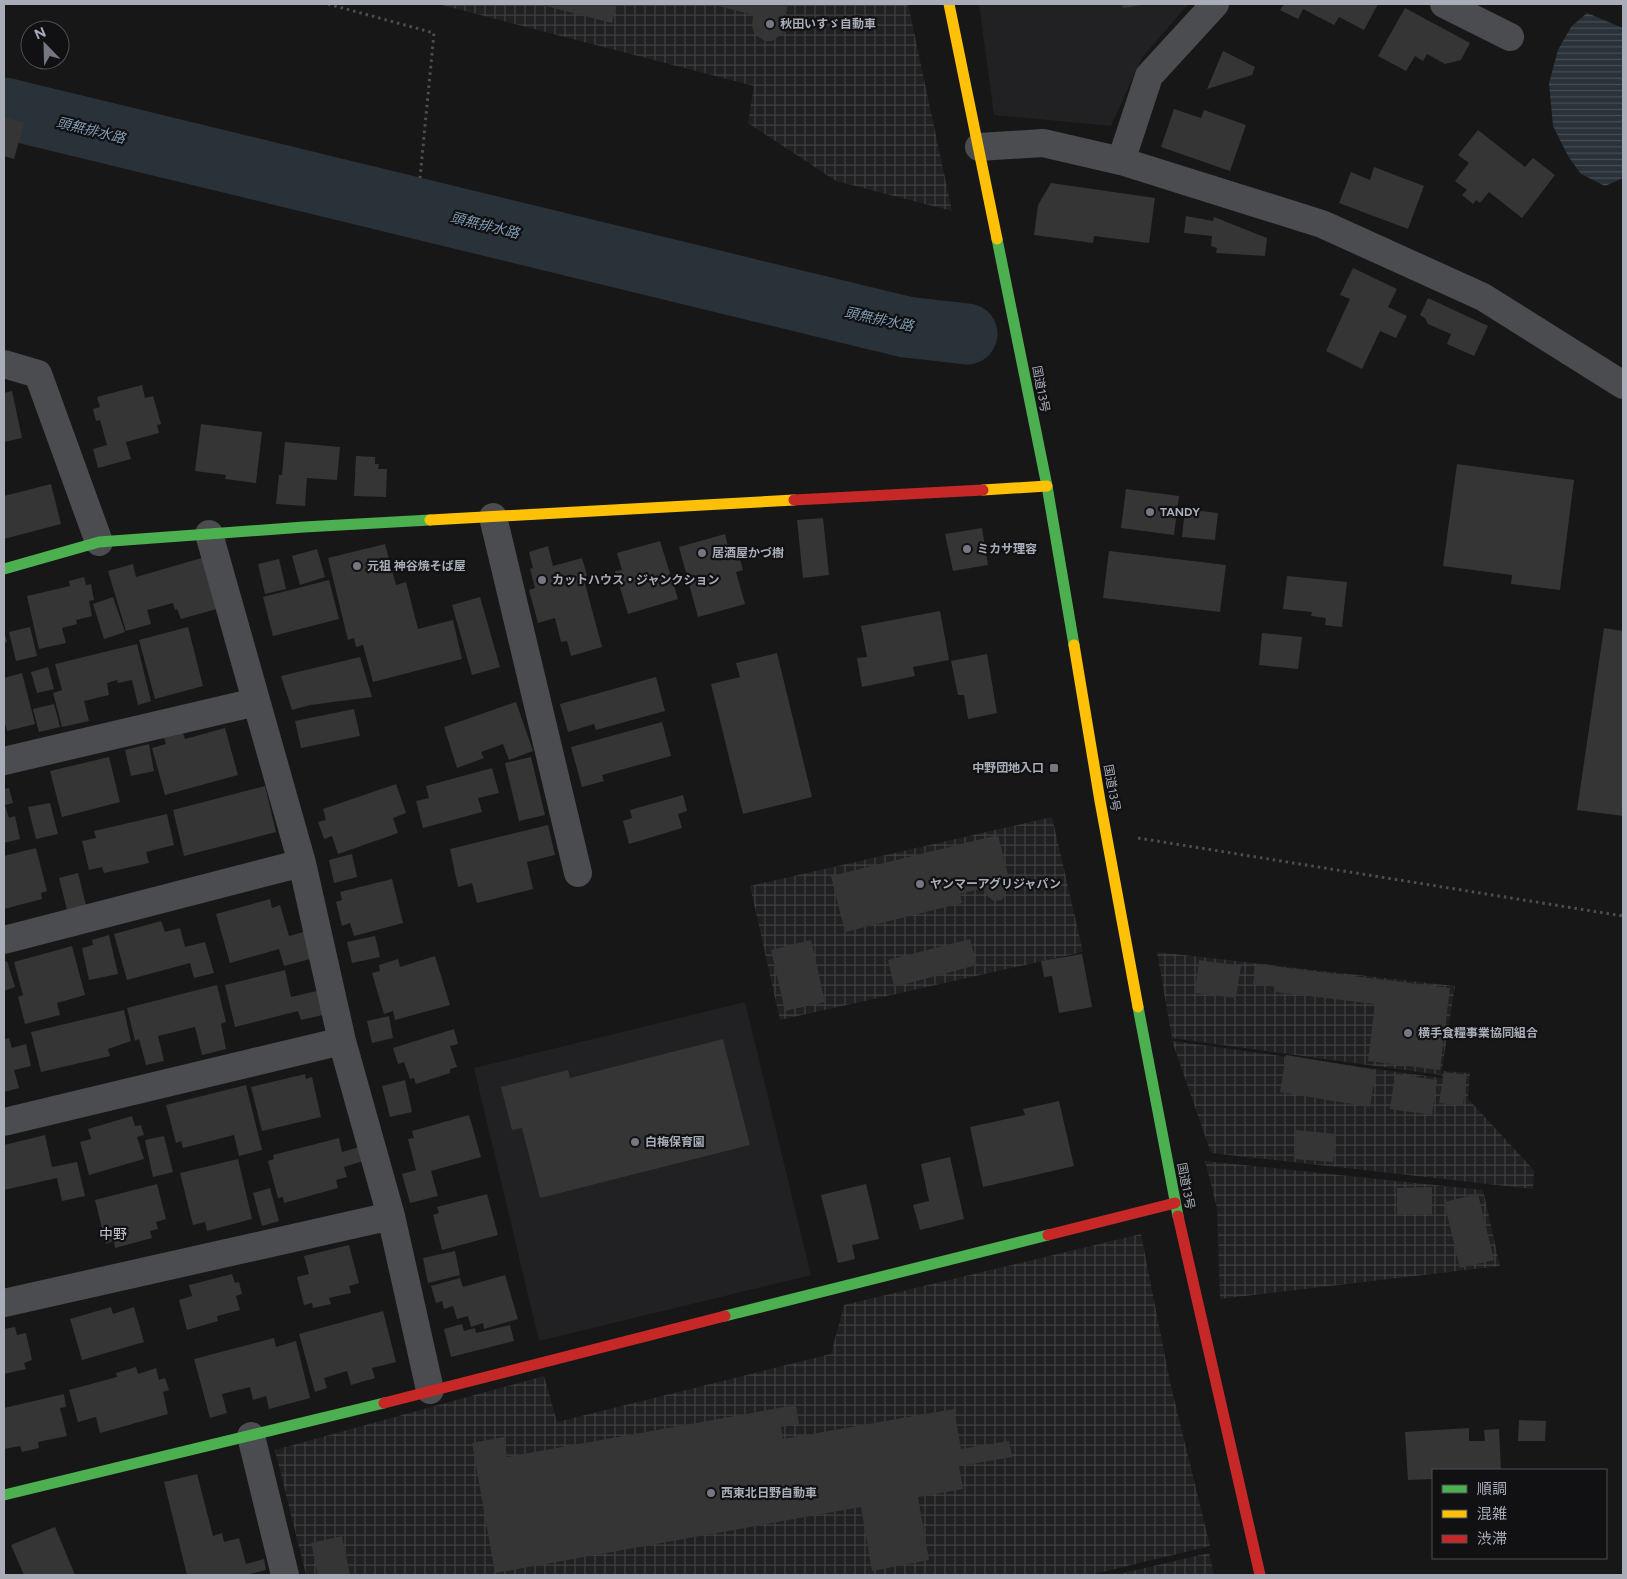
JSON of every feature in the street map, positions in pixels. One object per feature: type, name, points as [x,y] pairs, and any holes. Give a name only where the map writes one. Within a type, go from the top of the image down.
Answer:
[{"type":"main road","name":"国道13号","points":[[949,4],[1046,486],[1106,833],[1175,1203],[1260,1575]]},
{"type":"main road","points":[[4,569],[99,542],[493,517],[1046,486]]},
{"type":"main road","points":[[4,1495],[251,1436],[1175,1203]]},
{"type":"street","points":[[1121,161],[1149,76],[1214,4]]},
{"type":"street","points":[[1444,4],[1510,37]]},
{"type":"street","points":[[979,147],[1043,143],[1121,161],[1322,224],[1483,296],[1623,385]]},
{"type":"street","points":[[4,364],[38,374],[99,542]]},
{"type":"street","points":[[493,517],[578,873]]},
{"type":"street","points":[[209,534],[302,863],[342,1041],[392,1216],[430,1390]]},
{"type":"street","points":[[4,761],[256,702]]},
{"type":"street","points":[[4,940],[302,863]]},
{"type":"street","points":[[4,1122],[342,1041]]},
{"type":"street","points":[[4,1302],[392,1216]]},
{"type":"street","points":[[251,1436],[285,1575]]},
{"type":"path","points":[[328,4],[434,33],[420,178]]},
{"type":"path","points":[[1106,833],[1623,916]]},
{"type":"shaded area","points":[[438,4],[908,4],[952,211],[836,181],[748,123],[754,86]]},
{"type":"shaded area","points":[[979,4],[1188,4],[1142,58],[1111,126],[994,115]]},
{"type":"shaded area","points":[[1587,13],[1623,28],[1623,178],[1605,186],[1581,174],[1568,156],[1553,126],[1549,83],[1558,50],[1571,27]]},
{"type":"shaded area","points":[[1052,817],[1083,952],[780,1020],[750,886]]},
{"type":"shaded area","points":[[1157,952],[1455,986],[1441,1075],[1172,1038]]},
{"type":"shaded area","name":"白梅保育園","points":[[745,1002],[811,1275],[539,1341],[474,1068]]},
{"type":"shaded area","points":[[1172,1041],[1441,1078],[1443,1071],[1470,1073],[1468,1099],[1534,1170],[1533,1189],[1211,1153]]},
{"type":"shaded area","points":[[1205,1161],[1483,1190],[1500,1266],[1220,1299],[1217,1208]]},
{"type":"shaded area","points":[[1141,1234],[1170,1382],[1210,1546],[1090,1575],[306,1575],[275,1450],[544,1376],[557,1422],[831,1354],[844,1305]]},
{"type":"shaded area","points":[[1209,1553],[1214,1575],[1115,1575]]},
{"type":"building","points":[[538,4],[617,4],[612,23]]},
{"type":"building","points":[[633,4],[646,4],[645,7]]},
{"type":"building","name":"秋田いすゞ自動車","points":[[711,4],[788,4],[785,18],[787,27],[785,32],[772,41],[765,41],[754,32],[752,26],[753,15]]},
{"type":"building","points":[[1122,4],[1141,4],[1142,5],[1123,8]]},
{"type":"building","points":[[1284,4],[1378,4],[1364,30],[1339,17],[1334,25],[1303,9],[1298,19],[1280,10]]},
{"type":"building","points":[[1405,8],[1470,43],[1461,60],[1445,64],[1427,54],[1423,61],[1415,56],[1406,71],[1378,56]]},
{"type":"building","points":[[1223,51],[1255,67],[1252,75],[1207,89]]},
{"type":"building","points":[[1174,109],[1201,118],[1204,110],[1246,125],[1230,171],[1161,147]]},
{"type":"building","points":[[4,117],[24,123],[14,159],[4,156]]},
{"type":"building","points":[[1478,130],[1525,167],[1533,158],[1555,175],[1522,218],[1489,192],[1480,203],[1476,200],[1473,204],[1462,195],[1467,190],[1455,181],[1469,163],[1458,155]]},
{"type":"building","points":[[1374,167],[1424,186],[1408,229],[1339,203],[1351,172],[1370,180]]},
{"type":"building","points":[[1051,183],[1155,198],[1149,243],[1094,236],[1093,243],[1034,235],[1038,205]]},
{"type":"building","points":[[1186,216],[1213,221],[1214,217],[1267,238],[1265,256],[1216,253],[1217,248],[1211,246],[1212,236],[1184,233]]},
{"type":"building","points":[[1353,268],[1397,289],[1388,307],[1407,316],[1396,338],[1380,331],[1362,369],[1326,351],[1350,299],[1340,295]]},
{"type":"building","points":[[1428,298],[1488,326],[1474,356],[1447,344],[1451,334],[1428,324],[1425,318],[1420,315]]},
{"type":"building","points":[[142,385],[145,398],[153,396],[161,424],[157,425],[159,433],[126,442],[131,459],[98,468],[93,449],[107,445],[100,420],[96,421],[93,409],[100,407],[97,397]]},
{"type":"building","points":[[12,391],[22,438],[4,442],[4,393]]},
{"type":"building","points":[[201,424],[262,432],[256,483],[225,479],[226,475],[195,471]]},
{"type":"building","points":[[285,442],[340,447],[337,480],[307,478],[305,506],[276,504],[279,475],[282,475]]},
{"type":"building","points":[[356,456],[375,457],[375,464],[379,464],[378,469],[387,469],[386,497],[354,496]]},
{"type":"building","points":[[1457,464],[1574,480],[1560,590],[1511,584],[1512,575],[1443,566]]},
{"type":"building","points":[[51,484],[61,524],[4,539],[4,496]]},
{"type":"building","name":"TANDY","points":[[1126,489],[1179,496],[1174,535],[1121,528]]},
{"type":"building","points":[[1185,509],[1218,513],[1215,540],[1182,537]]},
{"type":"building","points":[[823,518],[829,575],[803,578],[797,520]]},
{"type":"building","name":"ミカサ理容","points":[[982,528],[988,565],[953,571],[945,534]]},
{"type":"building","points":[[725,534],[730,554],[738,552],[743,570],[736,572],[745,604],[698,617],[679,547]]},
{"type":"building","points":[[660,541],[678,599],[628,614],[615,571],[622,570],[617,553]]},
{"type":"building","points":[[385,544],[396,585],[406,582],[418,629],[453,620],[462,659],[373,682],[363,645],[356,647],[354,638],[348,640],[328,558]]},
{"type":"building","points":[[548,546],[553,566],[582,558],[587,575],[584,580],[602,647],[571,656],[567,641],[561,642],[555,618],[538,623],[529,590],[535,588],[530,569],[533,568],[529,552]]},
{"type":"building","points":[[317,549],[325,577],[300,585],[292,556]]},
{"type":"building","points":[[1109,551],[1226,565],[1220,612],[1103,598]]},
{"type":"building","points":[[205,557],[220,608],[181,619],[173,603],[147,610],[151,624],[126,631],[108,571],[133,564],[136,577]]},
{"type":"building","points":[[279,559],[286,589],[265,594],[258,564]]},
{"type":"building","points":[[1287,576],[1347,582],[1342,627],[1325,625],[1326,618],[1311,616],[1312,612],[1283,609]]},
{"type":"building","points":[[84,577],[86,585],[91,584],[94,600],[89,601],[92,616],[76,620],[77,624],[62,628],[66,643],[39,649],[27,596],[70,586],[69,581]]},
{"type":"building","points":[[329,580],[339,619],[273,636],[263,597]]},
{"type":"building","points":[[113,597],[125,632],[104,639],[93,604]]},
{"type":"building","points":[[480,597],[500,667],[472,675],[452,605]]},
{"type":"building","points":[[940,611],[949,660],[913,667],[915,676],[862,687],[857,658],[867,657],[861,626]]},
{"type":"building","points":[[30,627],[37,656],[16,661],[9,632]]},
{"type":"building","points":[[188,627],[203,686],[155,699],[139,640]]},
{"type":"building","points":[[1604,628],[1623,631],[1623,816],[1577,810]]},
{"type":"building","points":[[4,631],[7,642],[4,643]]},
{"type":"building","points":[[1262,633],[1302,637],[1298,669],[1259,665]]},
{"type":"building","points":[[137,644],[151,701],[138,705],[132,680],[118,683],[117,680],[107,683],[109,695],[84,701],[89,721],[62,727],[53,693],[62,690],[55,664]]},
{"type":"building","points":[[777,653],[812,797],[743,814],[711,684],[740,677],[736,663]]},
{"type":"building","points":[[987,654],[997,713],[968,719],[964,695],[958,695],[951,661]]},
{"type":"building","points":[[360,657],[372,697],[310,705],[292,710],[281,676]]},
{"type":"building","points":[[48,667],[54,689],[37,693],[31,672]]},
{"type":"building","points":[[22,673],[35,724],[7,731],[4,720],[4,678]]},
{"type":"building","points":[[656,677],[665,711],[596,730],[594,724],[568,732],[560,704]]},
{"type":"building","points":[[516,702],[533,751],[509,760],[503,744],[481,752],[484,758],[457,768],[444,727]]},
{"type":"building","points":[[54,704],[60,727],[39,732],[33,709]]},
{"type":"building","points":[[354,709],[360,736],[301,748],[295,721]]},
{"type":"building","points":[[662,722],[671,756],[602,775],[604,781],[582,787],[571,747]]},
{"type":"building","points":[[225,728],[238,775],[165,795],[152,748],[166,744],[164,738],[183,733],[185,739]]},
{"type":"building","points":[[149,744],[154,771],[131,776],[125,750]]},
{"type":"building","points":[[109,757],[120,802],[62,817],[50,771]]},
{"type":"building","points":[[531,757],[545,815],[519,821],[505,763]]},
{"type":"building","points":[[492,768],[499,793],[478,798],[482,812],[423,828],[416,801],[429,798],[426,786]]},
{"type":"building","points":[[396,784],[406,813],[393,818],[398,833],[338,854],[332,836],[324,839],[318,822],[326,820],[323,809]]},
{"type":"building","points":[[265,786],[276,832],[184,856],[173,810]]},
{"type":"building","points":[[9,788],[13,803],[5,805],[9,818],[15,816],[20,839],[4,843],[4,789]]},
{"type":"building","points":[[683,795],[687,811],[678,814],[682,828],[629,844],[623,821],[632,818],[630,810]]},
{"type":"building","points":[[50,803],[58,834],[36,839],[28,807]]},
{"type":"building","points":[[167,814],[174,845],[146,852],[149,863],[104,873],[102,867],[89,870],[82,841],[96,838],[94,831]]},
{"type":"building","points":[[548,825],[555,855],[527,862],[533,889],[477,903],[472,883],[458,887],[450,849]]},
{"type":"building","name":"ヤンマーアグリジャパン","points":[[998,835],[1010,883],[1003,885],[1005,894],[1002,900],[994,901],[987,896],[985,888],[960,894],[962,903],[845,932],[831,876]]},
{"type":"building","points":[[36,848],[47,891],[41,893],[42,899],[4,909],[4,856]]},
{"type":"building","points":[[352,854],[357,877],[334,883],[329,860]]},
{"type":"building","points":[[78,873],[86,905],[67,910],[59,878]]},
{"type":"building","points":[[392,879],[403,923],[354,936],[350,923],[342,926],[336,902],[342,900],[340,892]]},
{"type":"building","points":[[270,899],[272,908],[280,905],[289,936],[307,931],[314,958],[284,966],[279,949],[230,963],[216,914]]},
{"type":"building","points":[[161,921],[165,932],[180,928],[185,947],[205,942],[214,973],[194,978],[190,963],[127,980],[114,934]]},
{"type":"building","points":[[109,935],[118,974],[89,980],[82,948],[93,945],[92,940]]},
{"type":"building","points":[[375,936],[380,957],[352,963],[347,942]]},
{"type":"building","points":[[970,939],[977,965],[894,987],[888,960]]},
{"type":"building","points":[[811,940],[825,1002],[785,1011],[771,950]]},
{"type":"building","points":[[72,946],[85,995],[57,1003],[60,1015],[25,1024],[18,997],[23,995],[14,962]]},
{"type":"building","points":[[1082,954],[1092,1007],[1059,1013],[1052,976],[1044,977],[1041,961]]},
{"type":"building","points":[[435,956],[450,1005],[395,1020],[393,1011],[384,1014],[372,973],[380,971],[379,965],[398,959],[400,967]]},
{"type":"building","points":[[1199,960],[1241,966],[1236,998],[1195,993]]},
{"type":"building","points":[[7,961],[15,987],[4,991],[4,962]]},
{"type":"building","name":"横手食糧事業協同組合","points":[[1256,964],[1450,988],[1440,1070],[1368,1061],[1375,1004],[1275,992],[1275,987],[1253,984]]},
{"type":"building","points":[[285,970],[291,997],[321,990],[327,1014],[301,1020],[298,1011],[235,1027],[225,985]]},
{"type":"building","points":[[217,985],[226,1022],[221,1024],[226,1049],[202,1055],[195,1027],[158,1036],[164,1061],[146,1065],[139,1039],[135,1041],[127,1008]]},
{"type":"building","points":[[124,1010],[131,1041],[108,1049],[110,1056],[41,1072],[31,1032]]},
{"type":"building","points":[[389,1016],[393,1038],[372,1043],[367,1021]]},
{"type":"building","points":[[454,1029],[458,1044],[450,1046],[457,1067],[450,1069],[450,1073],[416,1084],[414,1078],[410,1079],[404,1062],[398,1064],[393,1048]]},
{"type":"building","points":[[9,1038],[12,1048],[26,1044],[31,1066],[14,1070],[19,1088],[4,1092],[4,1039]]},
{"type":"building","points":[[723,1039],[750,1145],[540,1198],[522,1128],[512,1130],[501,1087],[568,1070],[570,1078]]},
{"type":"building","points":[[1286,1055],[1376,1070],[1370,1107],[1280,1092]]},
{"type":"building","points":[[1444,1072],[1467,1075],[1463,1106],[1439,1103]]},
{"type":"building","points":[[305,1074],[306,1079],[312,1077],[321,1117],[262,1131],[251,1087]]},
{"type":"building","points":[[1395,1074],[1437,1080],[1432,1115],[1390,1109]]},
{"type":"building","points":[[405,1080],[412,1112],[390,1117],[382,1086]]},
{"type":"building","points":[[246,1085],[262,1150],[239,1156],[234,1135],[183,1148],[181,1141],[176,1143],[166,1105]]},
{"type":"building","points":[[1059,1101],[1074,1166],[983,1187],[970,1127],[1025,1115],[1023,1109]]},
{"type":"building","points":[[469,1115],[481,1157],[431,1171],[438,1196],[410,1203],[402,1174],[416,1170],[408,1139],[414,1138],[412,1131]]},
{"type":"building","points":[[132,1116],[135,1126],[141,1125],[144,1135],[137,1137],[144,1159],[89,1175],[80,1142],[91,1139],[88,1129]]},
{"type":"building","points":[[1296,1130],[1336,1134],[1333,1162],[1294,1159]]},
{"type":"building","points":[[45,1135],[52,1167],[77,1162],[85,1196],[62,1201],[57,1178],[4,1190],[4,1145]]},
{"type":"building","points":[[164,1136],[173,1172],[153,1177],[145,1140]]},
{"type":"building","points":[[339,1138],[342,1152],[359,1147],[363,1161],[344,1167],[347,1177],[336,1180],[338,1188],[284,1203],[283,1197],[278,1198],[268,1161],[274,1159],[273,1155]]},
{"type":"building","points":[[950,1157],[964,1219],[920,1230],[913,1205],[929,1201],[921,1164]]},
{"type":"building","points":[[238,1159],[252,1219],[207,1231],[205,1222],[193,1225],[180,1173]]},
{"type":"building","points":[[157,1184],[166,1219],[156,1222],[158,1229],[150,1231],[152,1238],[115,1248],[114,1241],[106,1244],[95,1200]]},
{"type":"building","points":[[866,1184],[879,1239],[852,1245],[855,1259],[838,1263],[821,1195]]},
{"type":"building","points":[[1432,1187],[1432,1214],[1397,1214],[1397,1188]]},
{"type":"building","points":[[270,1188],[279,1221],[262,1226],[253,1193]]},
{"type":"building","points":[[487,1194],[498,1235],[442,1250],[433,1215],[439,1213],[437,1207]]},
{"type":"building","points":[[1478,1194],[1494,1260],[1460,1268],[1444,1202]]},
{"type":"building","points":[[349,1245],[359,1283],[349,1286],[351,1293],[329,1298],[331,1304],[313,1308],[312,1303],[304,1305],[297,1277],[309,1274],[304,1256]]},
{"type":"building","points":[[455,1251],[460,1275],[428,1283],[423,1258]]},
{"type":"building","points":[[232,1274],[235,1283],[239,1282],[242,1294],[236,1296],[240,1310],[217,1316],[218,1321],[187,1330],[179,1300],[192,1296],[189,1285]]},
{"type":"building","points":[[505,1275],[518,1319],[484,1329],[483,1323],[471,1327],[468,1316],[457,1319],[453,1306],[444,1309],[442,1301],[436,1303],[431,1286],[460,1278],[463,1287]]},
{"type":"building","points":[[111,1307],[113,1314],[134,1307],[144,1342],[82,1360],[70,1319]]},
{"type":"building","points":[[383,1311],[396,1362],[372,1368],[375,1378],[351,1385],[347,1371],[324,1378],[327,1388],[315,1392],[299,1334]]},
{"type":"building","points":[[462,1324],[464,1331],[475,1328],[476,1333],[510,1325],[514,1341],[451,1357],[444,1329]]},
{"type":"building","points":[[15,1327],[17,1335],[26,1333],[32,1360],[24,1363],[26,1369],[4,1374],[4,1329]]},
{"type":"building","points":[[274,1338],[276,1347],[296,1341],[310,1398],[269,1409],[266,1396],[253,1400],[250,1387],[222,1394],[227,1413],[210,1418],[194,1359]]},
{"type":"building","points":[[136,1367],[138,1374],[156,1368],[159,1380],[165,1378],[169,1390],[163,1392],[168,1414],[100,1433],[96,1417],[78,1422],[69,1390],[117,1377],[116,1373]]},
{"type":"building","points":[[64,1394],[66,1407],[60,1408],[67,1436],[38,1442],[39,1448],[22,1452],[20,1446],[4,1449],[4,1408]]},
{"type":"building","name":"西東北日野自動車","points":[[796,1405],[799,1424],[781,1427],[783,1439],[954,1409],[961,1449],[1009,1441],[1012,1457],[959,1466],[963,1489],[918,1497],[929,1560],[872,1571],[861,1507],[495,1573],[472,1443],[504,1437],[507,1457]]},
{"type":"building","points":[[1519,1420],[1546,1421],[1545,1441],[1518,1441]]},
{"type":"building","points":[[1469,1428],[1469,1441],[1485,1441],[1484,1430],[1499,1429],[1501,1469],[1432,1469],[1432,1479],[1408,1480],[1405,1432]]},
{"type":"building","points":[[197,1474],[213,1536],[222,1533],[224,1542],[239,1538],[246,1564],[264,1559],[266,1570],[246,1575],[187,1575],[164,1482]]},
{"type":"building","points":[[55,1527],[75,1575],[24,1575],[11,1545]]},
{"type":"building","points":[[342,1536],[350,1575],[318,1575],[311,1543]]},
{"type":"waterway","name":"頭無排水路","points":[[4,108],[906,327],[967,334]]},
{"type":"traffic: fast","points":[[997,239],[1047,486],[1074,645]]},
{"type":"traffic: fast","points":[[4,569],[99,542],[430,520]]},
{"type":"traffic: fast","points":[[1138,1007],[1178,1216]]},
{"type":"traffic: fast","points":[[725,1316],[1048,1235]]},
{"type":"traffic: fast","points":[[4,1495],[384,1403]]},
{"type":"traffic: slow","points":[[949,4],[997,239]]},
{"type":"traffic: slow","points":[[983,490],[1047,486]]},
{"type":"traffic: slow","points":[[430,520],[794,500]]},
{"type":"traffic: slow","points":[[1074,645],[1100,801],[1138,1007]]},
{"type":"traffic: jam","points":[[794,500],[983,490]]},
{"type":"traffic: jam","points":[[1048,1235],[1175,1203]]},
{"type":"traffic: jam","points":[[1178,1216],[1260,1575]]},
{"type":"traffic: jam","points":[[384,1403],[725,1316]]},
{"type":"place","name":"秋田いすゞ自動車","points":[[770,24]]},
{"type":"place","name":"TANDY","points":[[1150,512]]},
{"type":"place","name":"ミカサ理容","points":[[967,549]]},
{"type":"place","name":"居酒屋かづ樹","points":[[702,553]]},
{"type":"place","name":"元祖 神谷焼そば屋","points":[[357,566]]},
{"type":"place","name":"カットハウス・ジャンクション","points":[[542,580]]},
{"type":"place","name":"中野団地入口","points":[[1054,768]]},
{"type":"place","name":"ヤンマーアグリジャパン","points":[[920,884]]},
{"type":"place","name":"横手食糧事業協同組合","points":[[1408,1033]]},
{"type":"place","name":"白梅保育園","points":[[635,1142]]},
{"type":"place","name":"西東北日野自動車","points":[[711,1493]]},
{"type":"district","name":"中野","points":[[113,1234]]}]
